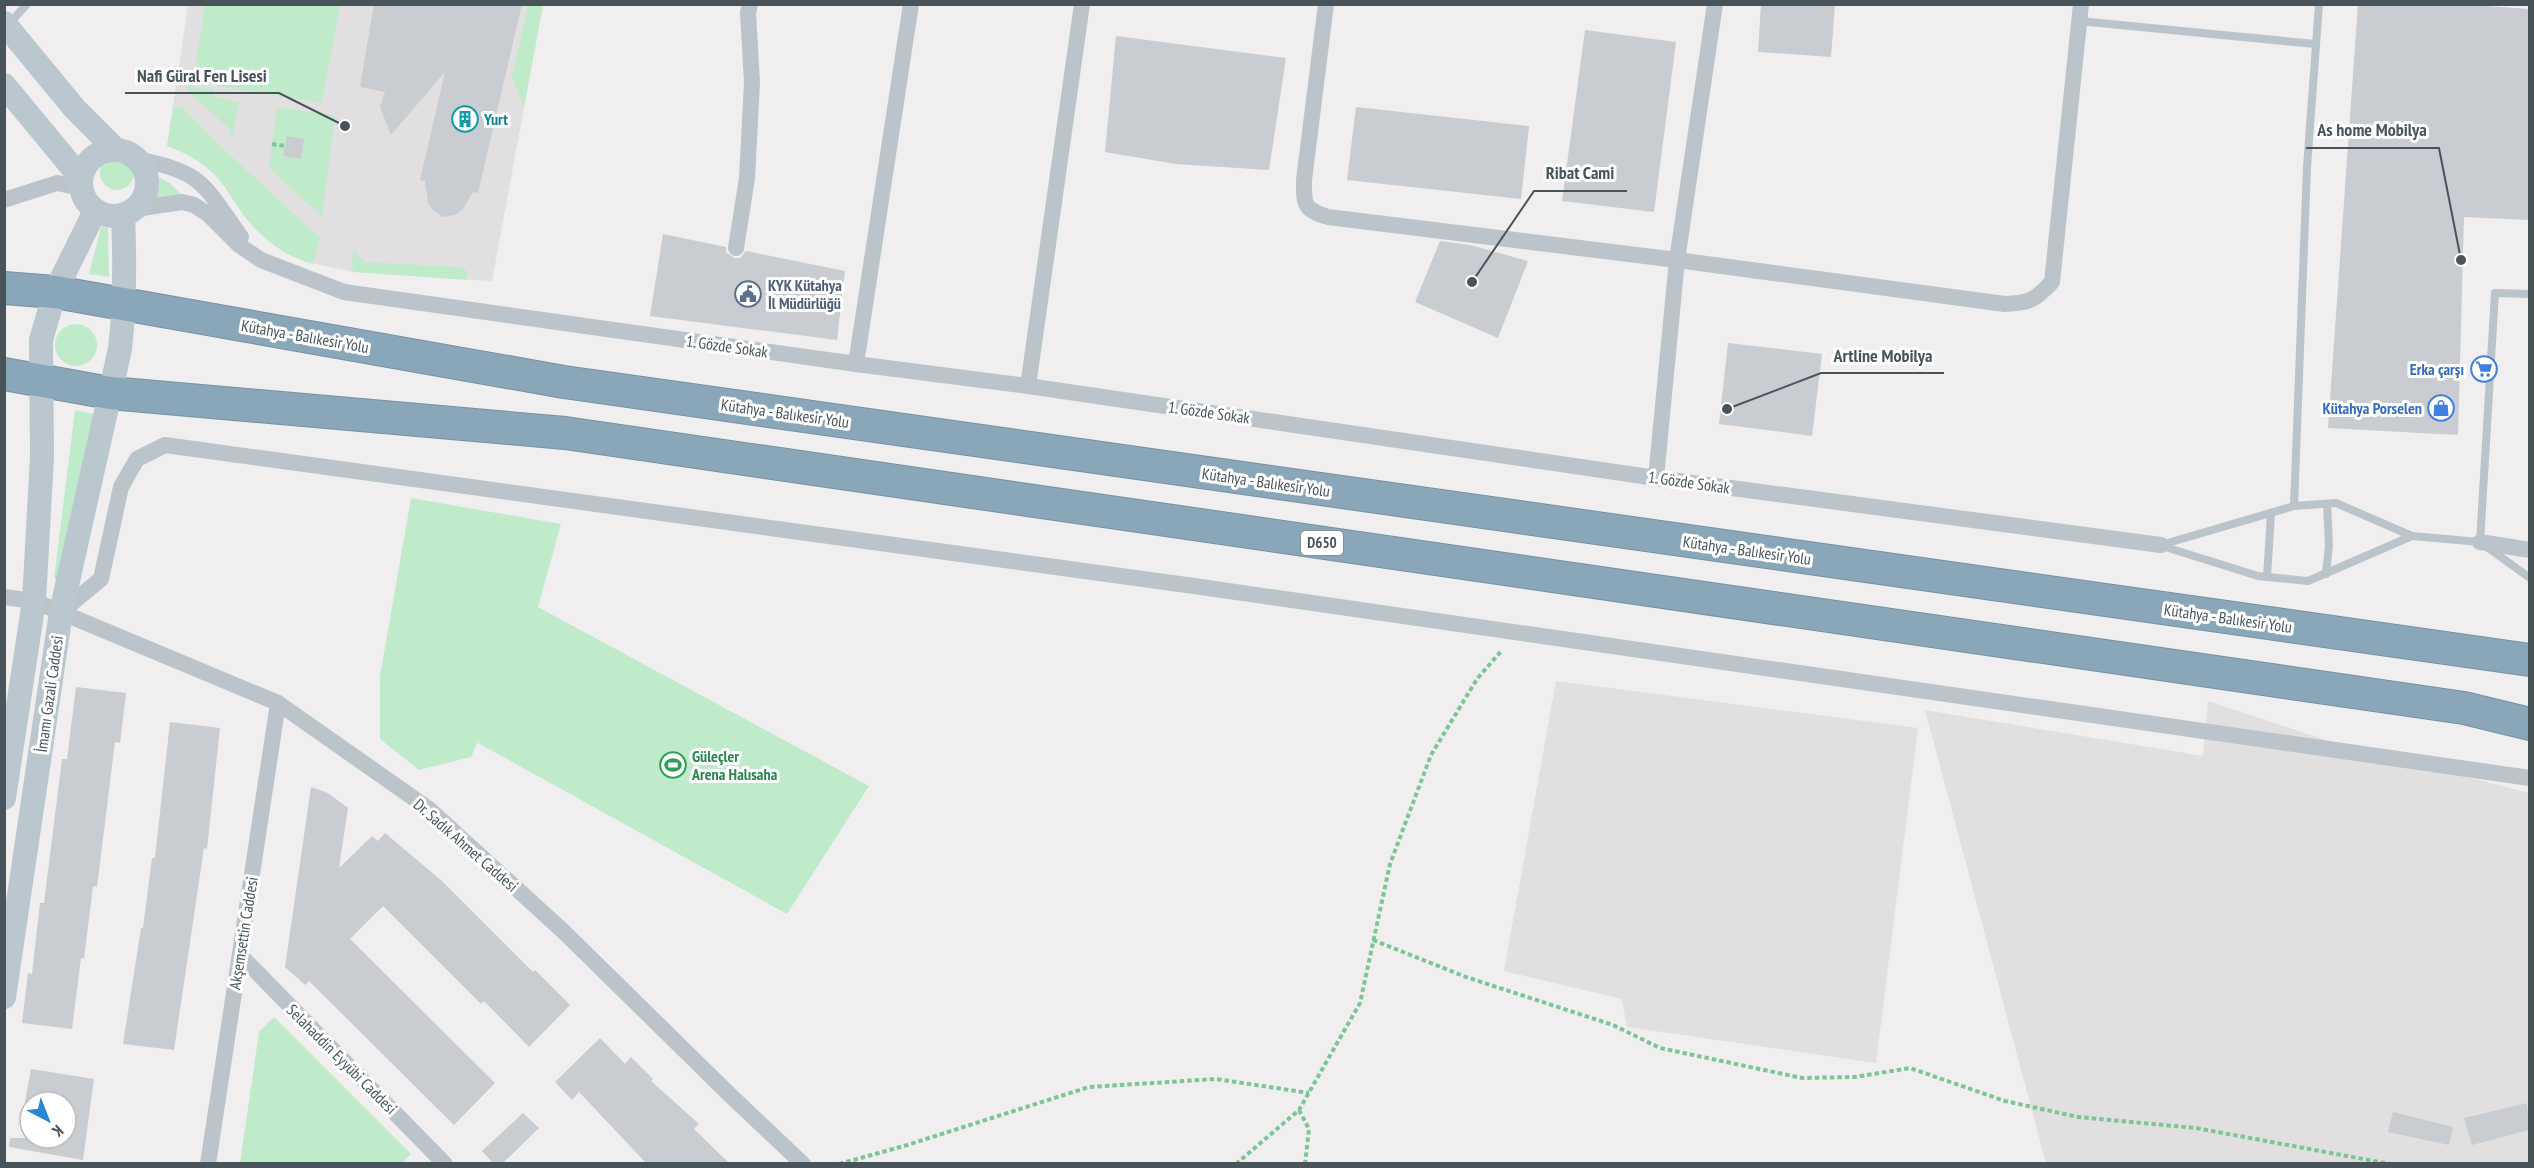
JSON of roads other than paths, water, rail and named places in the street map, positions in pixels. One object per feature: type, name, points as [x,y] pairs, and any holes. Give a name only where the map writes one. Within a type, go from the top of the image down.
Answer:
[{"type":"highway","name":"Kütahya - Balıkesir Yolu","points":[[4,288],[55,292],[564,382],[2529,660]]},
{"type":"highway","points":[[4,374],[110,393]]},
{"type":"highway","name":"D650","points":[[110,393],[565,433],[2452,707],[2529,724]]},
{"type":"main road","points":[[4,85],[81,183],[88,205],[95,211],[114,216],[129,212],[146,189],[143,168],[75,109],[6,25]]},
{"type":"main road","points":[[81,183],[89,161],[106,151],[126,154]]},
{"type":"main road","name":"İmamı Gazali Caddesi","points":[[4,798],[34,601],[42,457],[41,340],[55,292],[95,211]]},
{"type":"main road","name":"İmamı Gazali Caddesi","points":[[4,997],[61,612],[120,349],[125,305],[129,212]]},
{"type":"street","points":[[736,248],[747,178],[752,82],[748,13],[750,4]]},
{"type":"street","points":[[856,364],[911,4]]},
{"type":"street","points":[[1028,386],[1082,4]]},
{"type":"street","points":[[1326,4],[1304,180],[1304,203],[1310,211],[1328,217],[2006,304],[2026,303],[2038,297],[2052,282],[2080,13]]},
{"type":"street","points":[[1656,478],[1677,260],[1715,4]]},
{"type":"street","points":[[126,154],[180,169],[193,177],[212,194],[242,240],[261,260]]},
{"type":"street","points":[[4,200],[57,183],[81,183]]},
{"type":"street","points":[[129,212],[182,202],[194,205],[208,214],[239,244],[261,260]]},
{"type":"street","name":"1. Gözde Sokak","points":[[261,260],[344,292],[1028,386],[1656,478],[2161,545]]},
{"type":"street","points":[[61,612],[101,579],[121,487],[137,459],[165,445],[681,514],[2529,778]]},
{"type":"street","points":[[2480,542],[2529,550]]},
{"type":"street","name":"Dr. Sadık Ahmet Caddesi","points":[[4,597],[34,601],[278,703],[429,809],[563,931],[803,1164]]},
{"type":"street","name":"Akşemsettin Caddesi","points":[[208,1164],[278,703]]},
{"type":"street","name":"Selahaddin Eyyübi Caddesi","points":[[240,955],[445,1164]]},
{"type":"lane","points":[[6,25],[27,4]]},
{"type":"lane","points":[[2295,506],[2307,167],[2319,4]]},
{"type":"lane","points":[[2080,13],[2315,44]]},
{"type":"lane","points":[[2480,542],[2495,293],[2529,294]]},
{"type":"lane","points":[[2161,545],[2295,506],[2336,503],[2412,536],[2480,542],[2529,578]]},
{"type":"lane","points":[[2326,574],[2329,545],[2327,504]]},
{"type":"lane","points":[[2267,577],[2271,513]]},
{"type":"lane","points":[[2161,545],[2267,577],[2308,581],[2412,536]]},
{"type":"place","name":"Yurt","points":[[465,119]]},
{"type":"place","name":"Nafi Güral Fen Lisesi","points":[[345,126]]},
{"type":"place","name":"As home Mobilya","points":[[2461,260]]},
{"type":"place","name":"Ribat Cami","points":[[1472,282]]},
{"type":"place","name":"KYK Kütahya İl Müdürlüğü","points":[[748,294]]},
{"type":"place","name":"Erka çarşı","points":[[2484,369]]},
{"type":"place","name":"Kütahya Porselen","points":[[2441,408]]},
{"type":"place","name":"Artline Mobilya","points":[[1727,409]]},
{"type":"place","name":"Güleçler Arena Halısaha","points":[[673,765]]}]
